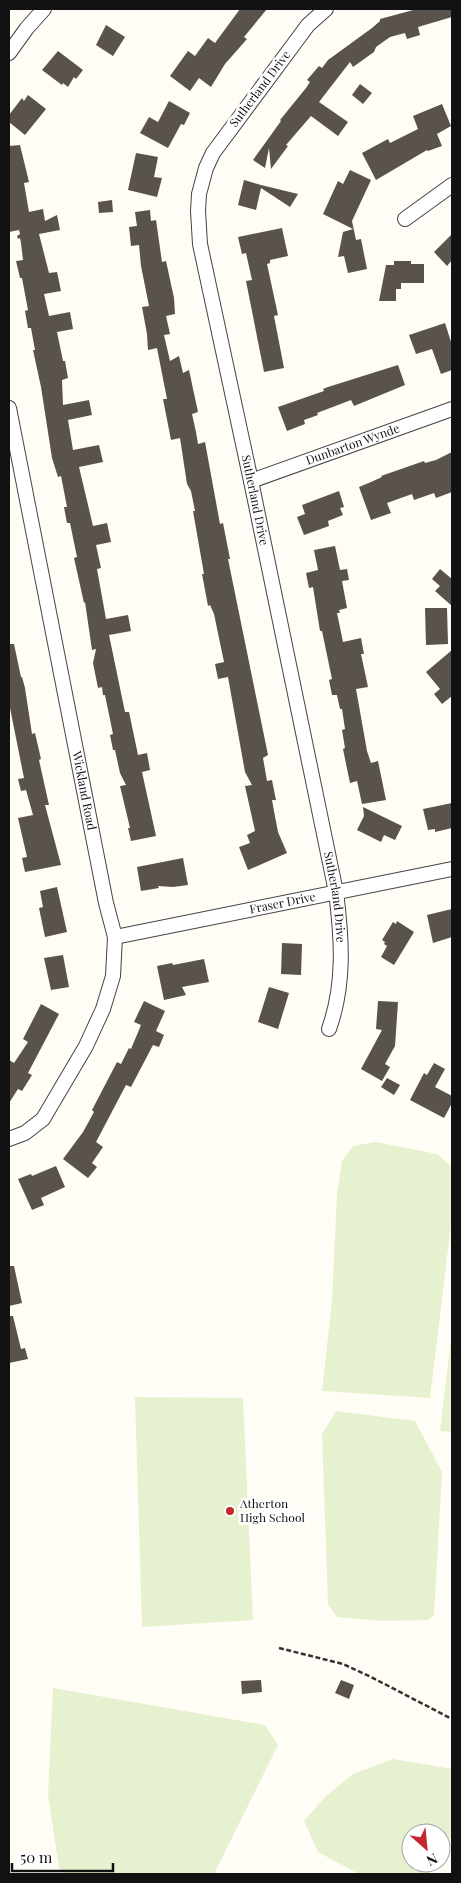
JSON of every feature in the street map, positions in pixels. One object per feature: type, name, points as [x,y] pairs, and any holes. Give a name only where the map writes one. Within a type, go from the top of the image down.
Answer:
[{"type":"street","points":[[9,53],[44,9]]},
{"type":"street","name":"Sutherland Drive","points":[[326,9],[308,25],[224,136],[206,168],[199,194],[198,211],[200,244],[336,892],[341,929],[342,965],[336,1010],[329,1029]]},
{"type":"street","points":[[405,219],[452,185]]},
{"type":"street","name":"Dunbarton Wynde","points":[[251,481],[452,408]]},
{"type":"street","name":"Wickland Road","points":[[9,413],[13,444],[114,937],[112,984],[104,1009],[86,1046],[43,1119],[25,1133],[9,1139]]},
{"type":"street","name":"Fraser Drive","points":[[114,937],[452,869]]},
{"type":"path","points":[[279,1648],[343,1664],[452,1719]]},
{"type":"green space","points":[[376,1142],[437,1154],[451,1166],[452,1216],[430,1398],[322,1391],[332,1301],[337,1194],[342,1161],[353,1146]]},
{"type":"green space","points":[[452,1330],[452,1432],[440,1431]]},
{"type":"green space","points":[[135,1397],[243,1398],[253,1620],[142,1627]]},
{"type":"green space","points":[[336,1411],[415,1421],[442,1472],[434,1615],[428,1620],[381,1621],[337,1617],[328,1604],[322,1434]]},
{"type":"green space","points":[[53,1688],[265,1725],[278,1745],[214,1874],[65,1874],[59,1868],[48,1795]]},
{"type":"green space","points":[[393,1759],[452,1769],[451,1837],[451,1823],[401,1823],[401,1873],[429,1874],[359,1874],[318,1852],[304,1821],[326,1796],[353,1774]]},
{"type":"building","points":[[240,9],[267,9],[244,37],[247,39],[225,64],[211,87],[199,78],[190,91],[170,76],[188,51],[195,56],[208,38],[215,43]]},
{"type":"building","points":[[417,9],[452,9],[452,17],[418,27],[420,35],[407,39],[405,33],[390,37],[376,47],[374,52],[353,67],[350,62],[319,102],[348,122],[338,136],[311,116],[286,145],[288,146],[271,169],[269,148],[265,168],[253,160],[280,120],[306,88],[310,82],[307,80],[319,66],[322,68],[328,60],[372,28],[380,19]]},
{"type":"building","points":[[106,25],[125,37],[113,56],[96,45]]},
{"type":"building","points":[[58,51],[83,70],[76,79],[74,77],[68,87],[63,83],[62,85],[42,70]]},
{"type":"building","points":[[360,84],[372,93],[363,104],[352,95]]},
{"type":"building","points":[[28,95],[46,109],[25,135],[9,122],[9,115],[22,98],[24,101]]},
{"type":"building","points":[[169,101],[190,113],[184,125],[181,124],[168,148],[140,133],[149,117],[158,122]]},
{"type":"building","points":[[442,104],[451,126],[437,134],[442,146],[427,150],[376,180],[362,153],[388,139],[390,143],[418,129],[413,116]]},
{"type":"building","points":[[20,145],[29,182],[24,183],[29,212],[43,209],[45,221],[57,215],[60,230],[39,234],[49,273],[57,272],[61,291],[44,294],[49,316],[70,312],[73,329],[57,332],[68,378],[62,380],[63,405],[89,400],[92,415],[68,420],[73,450],[99,445],[103,462],[79,467],[93,526],[107,523],[111,542],[96,545],[101,568],[97,569],[106,619],[128,615],[131,631],[109,635],[125,712],[129,712],[138,755],[147,753],[150,770],[142,772],[156,836],[131,841],[128,828],[130,828],[120,786],[126,785],[120,773],[115,750],[113,750],[110,735],[113,734],[105,695],[103,695],[102,687],[98,688],[93,663],[96,649],[92,650],[85,602],[74,558],[77,557],[70,523],[67,523],[64,507],[67,507],[61,476],[58,477],[52,458],[33,350],[35,350],[31,328],[28,328],[25,311],[28,310],[22,278],[20,278],[16,261],[23,260],[20,238],[18,239],[17,236],[20,234],[19,230],[9,232],[9,146]]},
{"type":"building","points":[[136,153],[158,157],[154,177],[162,178],[157,197],[128,190]]},
{"type":"building","points":[[350,170],[371,180],[352,221],[356,240],[361,239],[367,269],[348,273],[344,256],[338,257],[343,232],[353,229],[323,214],[338,181],[343,184]]},
{"type":"building","points":[[244,180],[298,194],[290,207],[261,188],[256,210],[238,205]]},
{"type":"building","points":[[112,200],[113,212],[99,213],[98,202]]},
{"type":"building","points":[[150,210],[151,221],[156,220],[162,262],[166,261],[174,298],[175,314],[166,316],[170,334],[164,335],[170,361],[179,356],[183,373],[189,370],[198,412],[192,414],[198,444],[205,442],[220,524],[223,523],[230,559],[228,559],[268,755],[263,758],[267,781],[272,780],[276,800],[272,800],[278,832],[287,853],[248,870],[239,847],[250,843],[247,835],[255,831],[245,786],[252,785],[245,772],[228,677],[218,679],[215,664],[224,662],[214,614],[210,605],[208,606],[191,491],[187,484],[180,438],[171,440],[163,399],[167,399],[157,348],[148,350],[142,307],[149,306],[139,245],[131,246],[129,227],[137,226],[135,212]]},
{"type":"building","points":[[282,228],[288,256],[270,260],[270,263],[267,264],[278,315],[274,316],[284,368],[264,372],[246,281],[252,280],[246,253],[242,254],[238,237]]},
{"type":"building","points":[[452,234],[452,260],[447,266],[434,252]]},
{"type":"building","points":[[394,261],[411,261],[411,264],[424,264],[424,283],[401,283],[401,289],[396,289],[396,301],[379,301],[386,265],[394,265]]},
{"type":"building","points":[[445,323],[452,345],[452,370],[441,374],[432,349],[416,354],[409,335]]},
{"type":"building","points":[[398,365],[405,385],[354,406],[351,400],[317,413],[318,415],[304,420],[305,424],[287,431],[278,407],[324,391],[323,389],[328,387]]},
{"type":"building","points":[[452,452],[452,492],[436,498],[434,493],[414,500],[412,494],[387,503],[391,513],[371,520],[359,487],[381,476],[424,461],[425,463],[436,460]]},
{"type":"building","points":[[339,491],[344,507],[340,508],[343,515],[328,521],[329,526],[304,535],[297,517],[305,514],[302,505]]},
{"type":"building","points":[[335,546],[340,570],[347,569],[349,580],[342,581],[347,608],[339,610],[340,613],[337,613],[343,642],[361,638],[364,654],[361,654],[368,687],[356,689],[367,751],[371,763],[378,761],[386,800],[362,804],[357,781],[350,783],[343,749],[345,748],[342,730],[345,729],[342,709],[340,709],[337,695],[332,695],[329,680],[332,679],[322,631],[320,631],[313,587],[309,588],[306,573],[318,570],[314,550]]},
{"type":"building","points":[[440,569],[452,579],[452,606],[435,591],[440,586],[432,579]]},
{"type":"building","points":[[425,608],[447,608],[448,644],[426,645]]},
{"type":"building","points":[[9,644],[14,644],[25,688],[32,734],[35,733],[49,805],[45,805],[61,865],[25,872],[22,858],[27,857],[18,818],[33,815],[26,790],[21,791],[18,779],[24,778],[9,703]]},
{"type":"building","points":[[452,650],[452,696],[442,704],[434,694],[440,689],[426,672]]},
{"type":"building","points":[[452,803],[452,828],[435,832],[435,829],[428,830],[423,809]]},
{"type":"building","points":[[363,807],[402,826],[395,840],[384,835],[381,842],[357,830],[364,816]]},
{"type":"building","points":[[183,858],[188,885],[158,886],[159,888],[141,891],[137,867]]},
{"type":"building","points":[[57,887],[67,932],[45,937],[39,908],[43,907],[40,891]]},
{"type":"building","points":[[452,909],[452,937],[433,943],[427,915]]},
{"type":"building","points":[[397,921],[414,932],[394,965],[381,957],[387,946],[382,940],[393,922],[396,924]]},
{"type":"building","points":[[282,943],[302,944],[301,975],[281,974]]},
{"type":"building","points":[[63,955],[69,987],[51,990],[44,958]]},
{"type":"building","points":[[204,959],[209,982],[182,987],[186,995],[164,1000],[157,966]]},
{"type":"building","points":[[269,987],[289,993],[278,1029],[258,1022]]},
{"type":"building","points":[[144,1001],[165,1011],[156,1031],[164,1035],[159,1047],[153,1045],[131,1087],[126,1085],[96,1142],[103,1147],[92,1163],[97,1167],[88,1178],[63,1159],[83,1132],[94,1112],[92,1110],[117,1062],[121,1064],[129,1048],[131,1049],[141,1025],[134,1022]]},
{"type":"building","points":[[378,1001],[398,1002],[395,1046],[385,1064],[390,1067],[382,1081],[361,1069],[382,1030],[376,1029]]},
{"type":"building","points":[[41,1004],[59,1014],[28,1073],[32,1075],[22,1091],[18,1089],[9,1103],[9,1060],[14,1063],[28,1042],[23,1039]]},
{"type":"building","points":[[434,1063],[445,1069],[435,1087],[452,1096],[452,1103],[444,1118],[410,1100],[424,1073],[427,1075]]},
{"type":"building","points":[[387,1078],[400,1085],[394,1095],[381,1087]]},
{"type":"building","points":[[56,1166],[65,1187],[41,1198],[44,1205],[32,1210],[18,1179],[31,1174],[32,1176]]},
{"type":"building","points":[[9,1266],[14,1266],[22,1303],[9,1306]]},
{"type":"building","points":[[9,1316],[13,1316],[21,1349],[25,1348],[28,1359],[9,1363]]},
{"type":"building","points":[[261,1680],[262,1692],[242,1694],[241,1681]]},
{"type":"building","points":[[341,1680],[354,1685],[349,1699],[335,1693]]},
{"type":"place","name":"Atherton High School","points":[[230,1511]]}]
